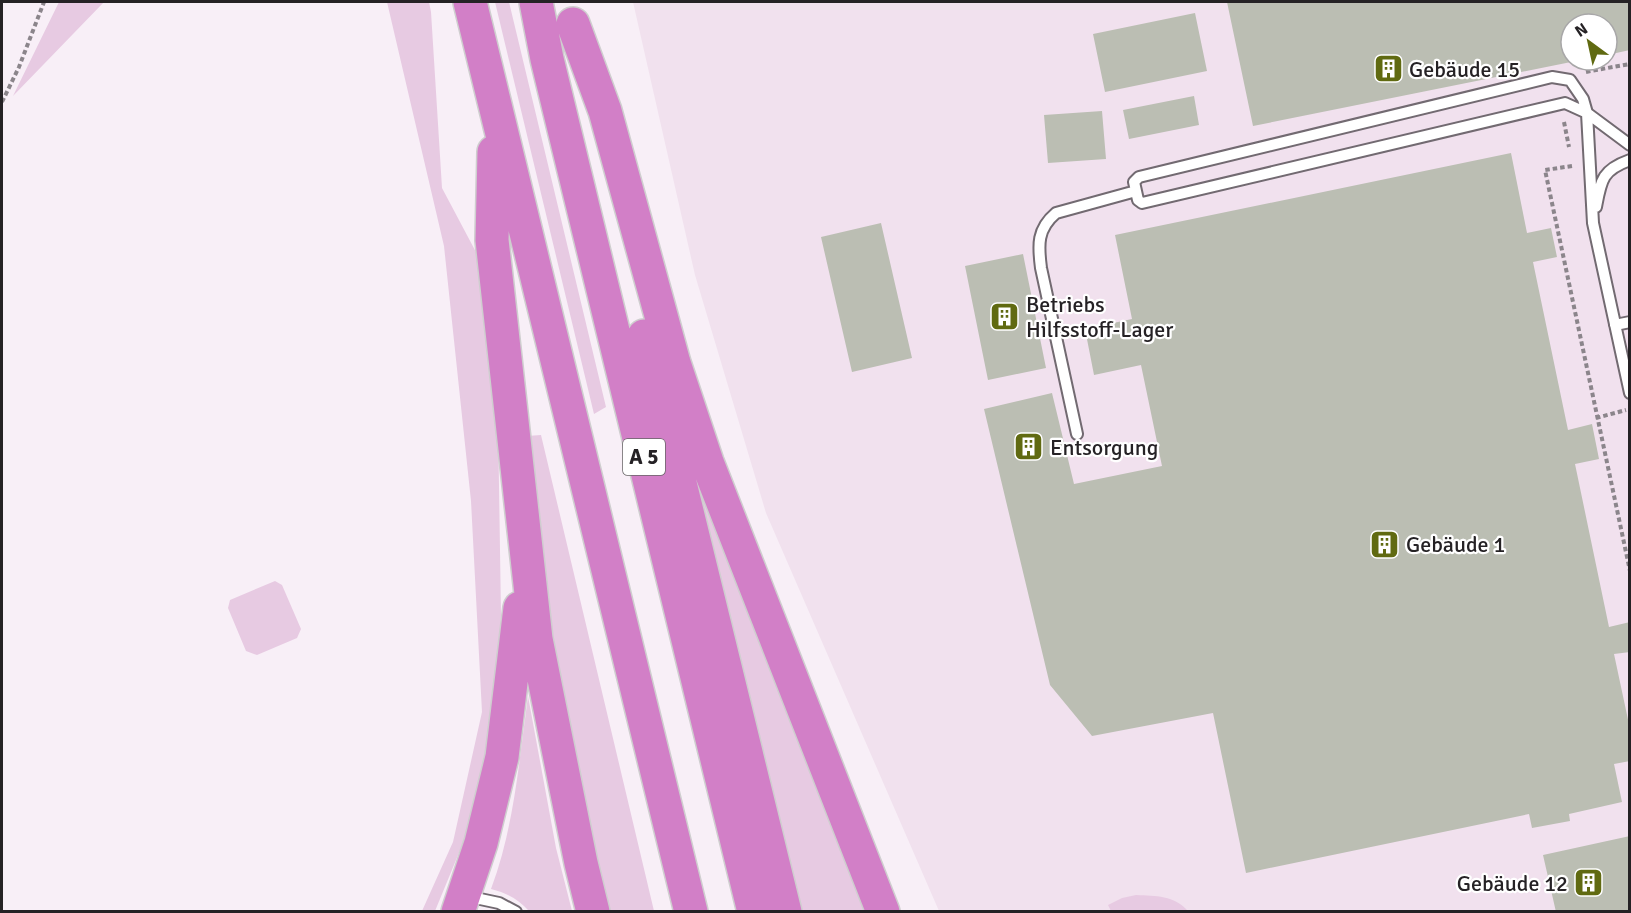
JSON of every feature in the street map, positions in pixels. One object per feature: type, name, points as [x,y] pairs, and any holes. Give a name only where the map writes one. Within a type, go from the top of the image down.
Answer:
[{"type":"highway","points":[[470,2],[691,912]]},
{"type":"highway","name":"A 5","points":[[536,2],[547,59],[754,912]]},
{"type":"highway","points":[[568,13],[590,114],[785,912]]},
{"type":"highway","points":[[568,13],[604,111],[671,352],[692,418],[883,912]]},
{"type":"highway","points":[[495,108],[492,240],[525,558],[536,639],[593,912]]},
{"type":"highway","points":[[461,904],[486,825],[502,757],[525,558]]},
{"type":"lane","points":[[1629,145],[1587,113],[1566,103],[1142,203],[1138,200],[1134,182],[1139,177],[1552,77],[1570,80],[1583,99],[1587,113],[1593,223],[1629,393]]},
{"type":"lane","points":[[1593,223],[1601,181],[1614,166],[1629,160]]},
{"type":"lane","points":[[1077,434],[1041,268],[1038,245],[1041,231],[1047,220],[1056,213],[1136,191]]},
{"type":"lane","points":[[1615,325],[1629,322]]},
{"type":"lane","points":[[461,904],[500,903],[516,912]]},
{"type":"path","points":[[2,102],[19,68],[45,2]]},
{"type":"path","points":[[1570,80],[1575,74],[1586,72]]},
{"type":"path","points":[[1566,103],[1564,121],[1570,154]]},
{"type":"path","points":[[1572,166],[1545,170],[1629,571]]},
{"type":"path","points":[[1596,418],[1629,409]]},
{"type":"shaded area","points":[[59,2],[104,2],[13,96]]},
{"type":"shaded area","points":[[387,2],[429,2],[442,188],[477,254],[498,420],[501,615],[497,685],[483,784],[461,848],[435,911],[422,911],[453,842],[482,712],[471,501],[444,246]]},
{"type":"shaded area","points":[[495,2],[509,2],[606,407],[594,414]]},
{"type":"shaded area","points":[[633,2],[1629,2],[1629,911],[939,911],[766,513],[695,275]]},
{"type":"shaded area","points":[[676,405],[699,476],[772,675],[819,777],[870,911],[792,911]]},
{"type":"shaded area","points":[[541,435],[654,911],[605,911],[558,695],[527,436]]},
{"type":"shaded area","points":[[275,581],[282,585],[301,629],[297,638],[257,655],[246,651],[228,608],[230,600]]},
{"type":"shaded area","points":[[528,696],[556,848],[572,911],[529,911],[512,897],[491,889],[510,818]]},
{"type":"shaded area","points":[[1136,895],[1171,899],[1188,911],[1111,911],[1108,905],[1122,898]]},
{"type":"building","name":"Gebäude 15","points":[[1227,2],[1630,2],[1630,50],[1619,52],[1619,12],[1559,12],[1559,64],[1253,126]]},
{"type":"building","points":[[1195,13],[1207,71],[1105,92],[1093,34]]},
{"type":"building","points":[[1194,96],[1199,125],[1129,139],[1123,110]]},
{"type":"building","points":[[1102,111],[1106,159],[1048,163],[1044,115]]},
{"type":"building","name":"Gebäude 1","points":[[1511,153],[1527,233],[1551,228],[1557,257],[1533,262],[1568,430],[1592,424],[1599,459],[1575,464],[1609,627],[1630,622],[1630,652],[1614,654],[1630,729],[1630,761],[1614,764],[1622,802],[1569,814],[1570,821],[1532,828],[1529,814],[1246,873],[1213,713],[1092,736],[1050,685],[984,409],[1052,393],[1074,484],[1162,466],[1141,365],[1094,375],[1085,329],[1132,319],[1115,235]]},
{"type":"building","points":[[881,223],[912,358],[852,372],[821,237]]},
{"type":"building","name":"Betriebs Hilfsstoff-Lager","points":[[1023,254],[1046,368],[988,380],[965,266]]},
{"type":"building","name":"Gebäude 12","points":[[1630,836],[1630,912],[1556,912],[1543,855]]},
{"type":"place","name":"Gebäude 15","points":[[1388,69]]},
{"type":"place","name":"Betriebs Hilfsstoff-Lager","points":[[1005,317]]},
{"type":"place","name":"Entsorgung","points":[[1029,447]]},
{"type":"place","name":"Gebäude 1","points":[[1385,544]]},
{"type":"place","name":"Gebäude 12","points":[[1589,883]]}]
